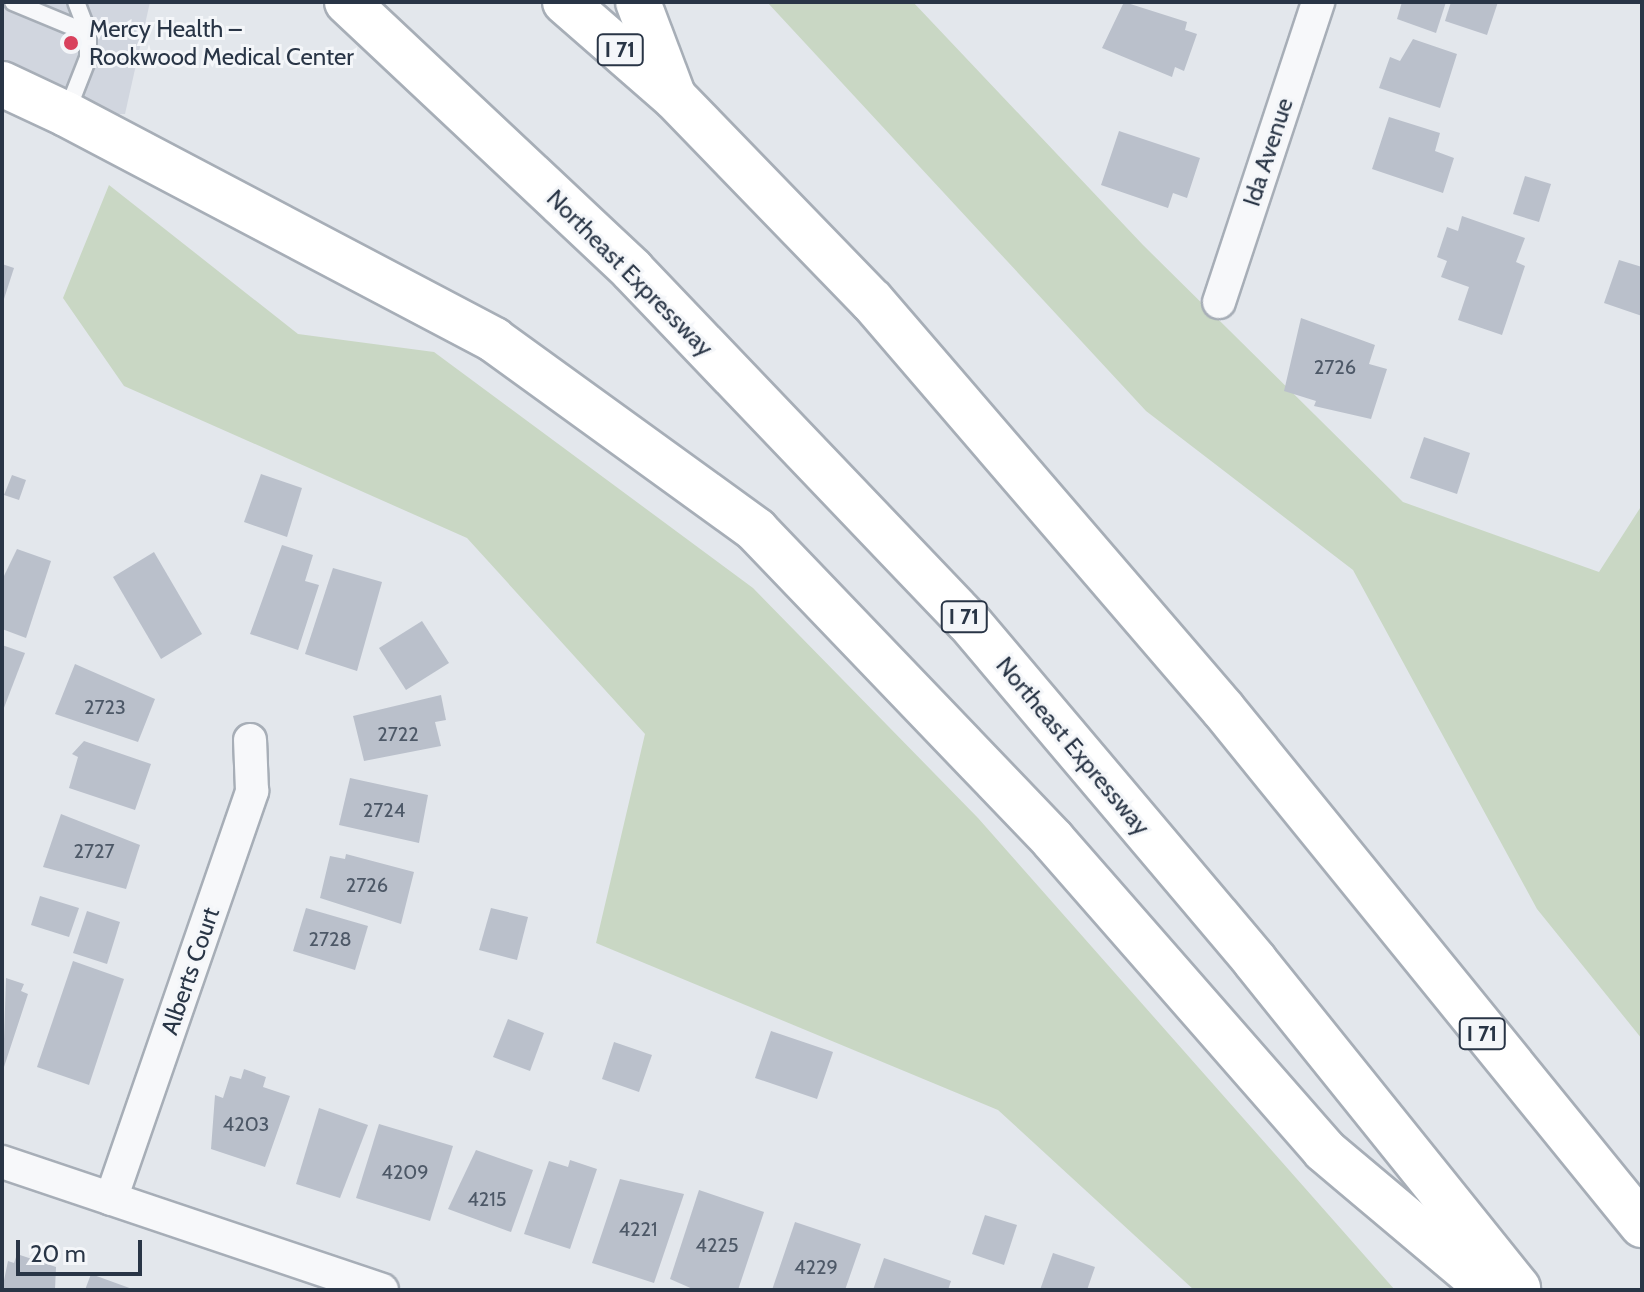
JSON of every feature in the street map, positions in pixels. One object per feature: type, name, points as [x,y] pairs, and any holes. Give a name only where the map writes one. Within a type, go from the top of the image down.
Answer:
[{"type":"main road","name":"Northeast Expressway","points":[[347,2],[632,270],[968,621],[1255,961],[1520,1290]]},
{"type":"main road","name":"I 71","points":[[565,2],[675,98],[872,301],[1223,709],[1642,1225]]},
{"type":"main road","points":[[638,2],[675,98]]},
{"type":"main road","points":[[2,84],[66,114],[494,340],[756,530],[1053,840],[1324,1150],[1490,1290]]},
{"type":"street","name":"Ida Avenue","points":[[1219,302],[1318,2]]},
{"type":"street","name":"Alberts Court","points":[[111,1199],[252,791],[250,740]]},
{"type":"street","points":[[2,1162],[382,1290]]},
{"type":"lane","points":[[13,2],[88,33]]},
{"type":"lane","points":[[66,114],[88,58],[88,33],[76,2]]},
{"type":"shaded area","name":"Mercy Health – Rookwood Medical Center","points":[[2,2],[150,2],[125,114],[66,114],[2,84]]},
{"type":"green space","points":[[767,2],[913,2],[1143,245],[1403,502],[1599,572],[1642,505],[1642,1039],[1537,909],[1353,570],[1146,411]]},
{"type":"green space","points":[[109,185],[298,334],[434,352],[753,588],[978,818],[1395,1290],[1194,1290],[998,1110],[596,943],[645,734],[467,538],[124,386],[63,298]]},
{"type":"building","points":[[1124,2],[1187,22],[1185,30],[1197,34],[1184,71],[1175,67],[1172,77],[1102,48]]},
{"type":"building","points":[[1402,2],[1446,2],[1436,33],[1397,19]]},
{"type":"building","points":[[1451,2],[1498,2],[1487,35],[1445,21]]},
{"type":"building","points":[[1413,39],[1457,54],[1440,108],[1379,88],[1390,57],[1400,61]]},
{"type":"building","points":[[1389,117],[1440,133],[1435,151],[1454,158],[1443,193],[1372,169]]},
{"type":"building","points":[[1119,131],[1200,158],[1187,198],[1173,193],[1168,208],[1101,185]]},
{"type":"building","points":[[1525,176],[1551,184],[1539,222],[1513,214]]},
{"type":"building","points":[[1462,216],[1525,238],[1516,262],[1525,266],[1502,335],[1458,320],[1469,287],[1441,277],[1447,261],[1437,257],[1447,227],[1458,231]]},
{"type":"building","points":[[1619,260],[1642,267],[1642,316],[1604,303]]},
{"type":"building","points":[[2,264],[14,268],[3,302],[2,302]]},
{"type":"building","points":[[1301,318],[1375,345],[1369,364],[1387,369],[1371,419],[1314,406],[1316,401],[1284,391]]},
{"type":"building","points":[[1424,437],[1470,453],[1457,494],[1410,478]]},
{"type":"building","points":[[261,474],[302,488],[287,537],[244,522]]},
{"type":"building","points":[[12,475],[26,480],[19,500],[4,495]]},
{"type":"building","points":[[282,545],[313,555],[305,581],[319,585],[298,650],[250,634]]},
{"type":"building","points":[[17,549],[51,561],[26,638],[2,629],[2,580]]},
{"type":"building","points":[[154,552],[202,634],[161,659],[113,577]]},
{"type":"building","points":[[333,568],[382,582],[357,671],[305,654]]},
{"type":"building","points":[[422,621],[449,663],[406,690],[379,648]]},
{"type":"building","points":[[2,645],[25,653],[2,713]]},
{"type":"building","points":[[75,664],[155,699],[138,742],[55,714]]},
{"type":"building","points":[[441,695],[446,720],[435,722],[441,746],[364,761],[353,716]]},
{"type":"building","points":[[84,741],[151,764],[135,810],[69,788],[78,757],[72,754]]},
{"type":"building","points":[[350,778],[428,795],[419,843],[339,825]]},
{"type":"building","points":[[61,814],[140,845],[126,889],[43,867]]},
{"type":"building","points":[[346,854],[414,872],[401,924],[320,898],[330,856],[345,859]]},
{"type":"building","points":[[40,896],[79,908],[69,937],[31,925]]},
{"type":"building","points":[[306,908],[368,926],[355,970],[293,951]]},
{"type":"building","points":[[491,908],[528,917],[517,960],[479,950]]},
{"type":"building","points":[[87,911],[120,922],[107,964],[73,953]]},
{"type":"building","points":[[73,961],[124,979],[89,1085],[37,1067]]},
{"type":"building","points":[[6,978],[24,984],[21,991],[28,994],[3,1070]]},
{"type":"building","points":[[508,1019],[544,1033],[530,1071],[493,1057]]},
{"type":"building","points":[[771,1031],[833,1052],[817,1099],[755,1078]]},
{"type":"building","points":[[614,1042],[652,1055],[639,1092],[602,1079]]},
{"type":"building","points":[[244,1069],[266,1077],[263,1087],[290,1096],[265,1167],[211,1149],[215,1095],[223,1098],[230,1076],[241,1079]]},
{"type":"building","points":[[319,1108],[368,1125],[340,1198],[296,1184]]},
{"type":"building","points":[[379,1124],[453,1146],[430,1221],[356,1198]]},
{"type":"building","points":[[476,1150],[533,1170],[511,1232],[448,1209]]},
{"type":"building","points":[[570,1160],[597,1169],[570,1249],[524,1234],[549,1161],[568,1167]]},
{"type":"building","points":[[620,1179],[684,1194],[654,1283],[592,1263]]},
{"type":"building","points":[[699,1190],[764,1212],[738,1290],[695,1290],[670,1279]]},
{"type":"building","points":[[985,1215],[1017,1225],[1004,1265],[972,1254]]},
{"type":"building","points":[[795,1222],[861,1244],[845,1290],[772,1290]]},
{"type":"building","points":[[1053,1253],[1095,1267],[1087,1290],[1040,1290]]},
{"type":"building","points":[[17,1254],[56,1267],[55,1290],[2,1290],[8,1261],[14,1263]]},
{"type":"building","points":[[884,1258],[951,1281],[948,1290],[873,1290]]},
{"type":"building","points":[[91,1274],[135,1290],[85,1290]]},
{"type":"place","name":"Mercy Health – Rookwood Medical Center","points":[[71,43]]}]
